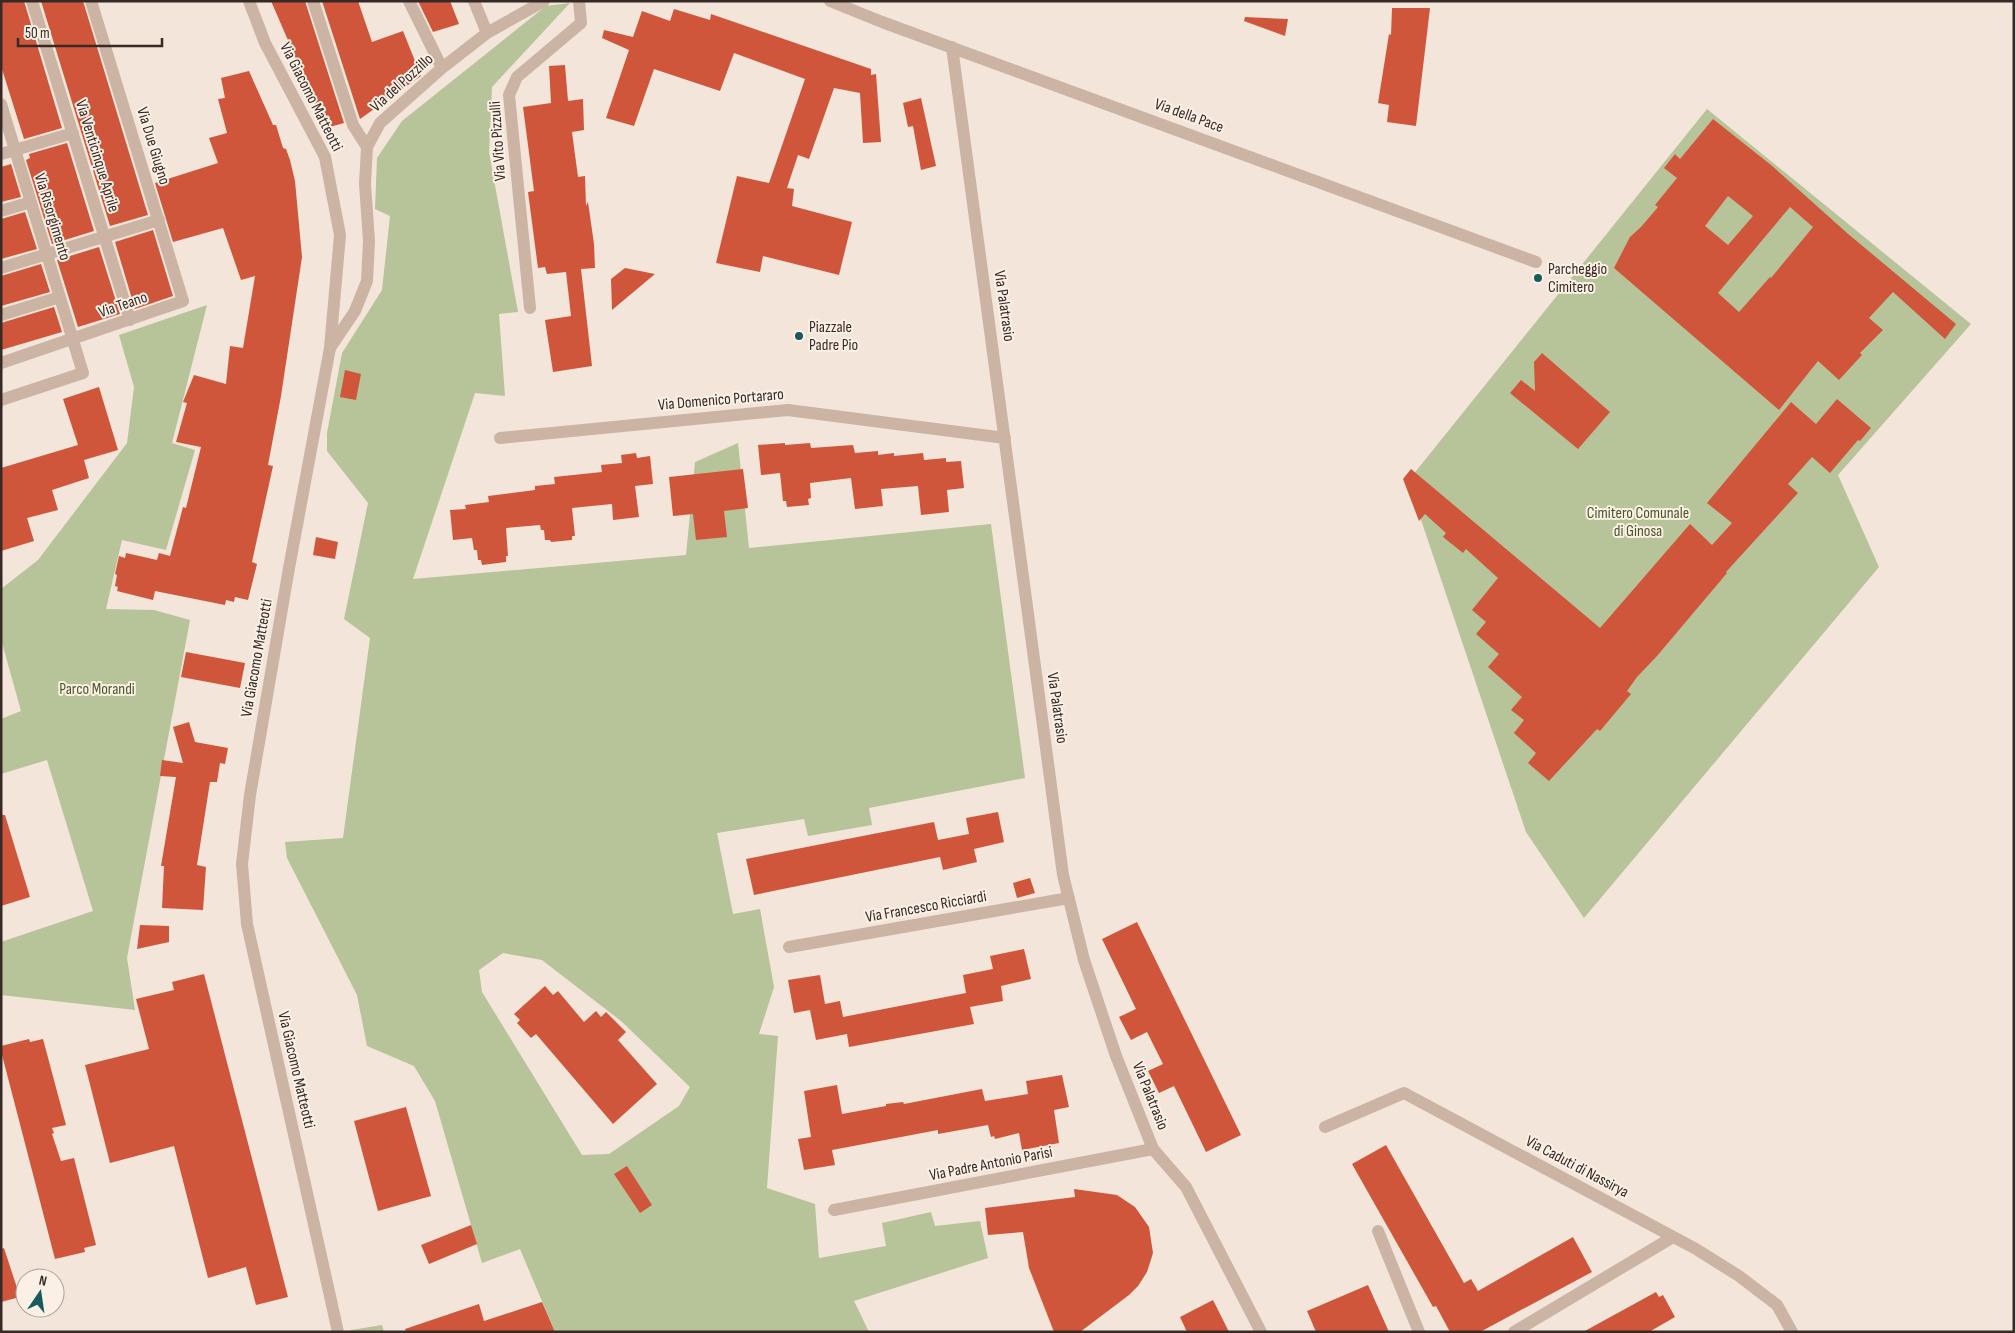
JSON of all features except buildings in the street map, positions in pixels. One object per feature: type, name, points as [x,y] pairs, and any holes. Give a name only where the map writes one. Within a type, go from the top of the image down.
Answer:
[{"type":"street","name":"Via Venticinque Aprile","points":[[32,1],[130,320]]},
{"type":"street","name":"Via Due Giugno","points":[[91,1],[183,302]]},
{"type":"street","name":"Via Giacomo Matteotti","points":[[248,1],[265,43],[325,157],[340,235],[330,348],[289,568],[254,775],[242,864],[247,924],[338,1332]]},
{"type":"street","points":[[313,1],[352,125],[367,147]]},
{"type":"street","points":[[409,1],[442,68]]},
{"type":"street","points":[[474,1],[486,33]]},
{"type":"street","name":"Via del Pozzillo","points":[[330,348],[355,311],[367,281],[369,241],[365,184],[367,147],[380,123],[442,68],[486,33],[544,1]]},
{"type":"street","name":"Via Vito Pizzulli","points":[[530,308],[509,95],[517,77],[581,23],[579,1]]},
{"type":"street","name":"Via della Pace","points":[[830,1],[1536,262]]},
{"type":"street","name":"Via Palatrasio","points":[[952,47],[1062,865],[1069,898],[1084,960],[1116,1056],[1153,1149],[1186,1187],[1262,1332]]},
{"type":"street","name":"Via Risorgimento","points":[[1,104],[73,339]]},
{"type":"street","points":[[1,154],[72,133]]},
{"type":"street","points":[[1,211],[31,202]]},
{"type":"street","points":[[1,268],[159,220]]},
{"type":"street","points":[[1,315],[60,297]]},
{"type":"street","name":"Via Teano","points":[[1,363],[183,302]]},
{"type":"street","points":[[1,400],[83,373],[73,339]]},
{"type":"street","name":"Via Domenico Portararo","points":[[500,438],[788,410],[1005,438]]},
{"type":"street","name":"Via Francesco Ricciardi","points":[[789,947],[1069,898]]},
{"type":"street","name":"Via Caduti di Nassirya","points":[[1325,1127],[1404,1093],[1673,1237],[1739,1276],[1777,1305],[1792,1332]]},
{"type":"street","name":"Via Padre Antonio Parisi","points":[[834,1210],[1153,1149]]},
{"type":"street","points":[[1378,1231],[1419,1332]]},
{"type":"street","points":[[1514,1332],[1673,1237]]},
{"type":"green space","points":[[570,3],[492,87],[489,152],[518,312],[499,314],[505,396],[475,393],[413,579],[686,555],[695,462],[738,443],[749,548],[991,524],[1025,778],[869,808],[872,825],[808,836],[804,819],[717,833],[733,914],[760,909],[774,987],[759,1034],[778,1036],[767,1188],[815,1204],[819,1258],[886,1246],[882,1223],[931,1212],[935,1226],[980,1221],[988,1258],[854,1301],[869,1332],[555,1332],[520,1249],[482,1263],[435,1101],[414,1066],[367,1046],[357,995],[287,858],[285,842],[343,838],[370,638],[344,619],[368,503],[327,451],[327,433],[342,353],[382,290],[390,216],[375,209],[377,158],[402,121],[546,6]],"holes":[[[503,953],[542,960],[621,1021],[690,1087],[679,1106],[609,1154],[582,1155],[482,992],[479,970]]]},
{"type":"green space","name":"Cimitero Comunale di Ginosa","points":[[1707,109],[1971,324],[1838,475],[1879,567],[1584,918],[1526,832],[1408,481]]},
{"type":"green space","name":"Parco Morandi","points":[[207,305],[172,443],[195,450],[166,550],[122,540],[106,609],[154,610],[190,620],[127,958],[135,1010],[1,995],[1,942],[93,911],[47,760],[1,774],[1,719],[21,711],[1,639],[1,589],[38,560],[127,443],[134,387],[119,335]]},
{"type":"green space","points":[[382,1325],[384,1332],[351,1332],[351,1330]]},
{"type":"place","name":"Parcheggio Cimitero","points":[[1538,278]]},
{"type":"place","name":"Piazzale Padre Pio","points":[[799,336]]}]
